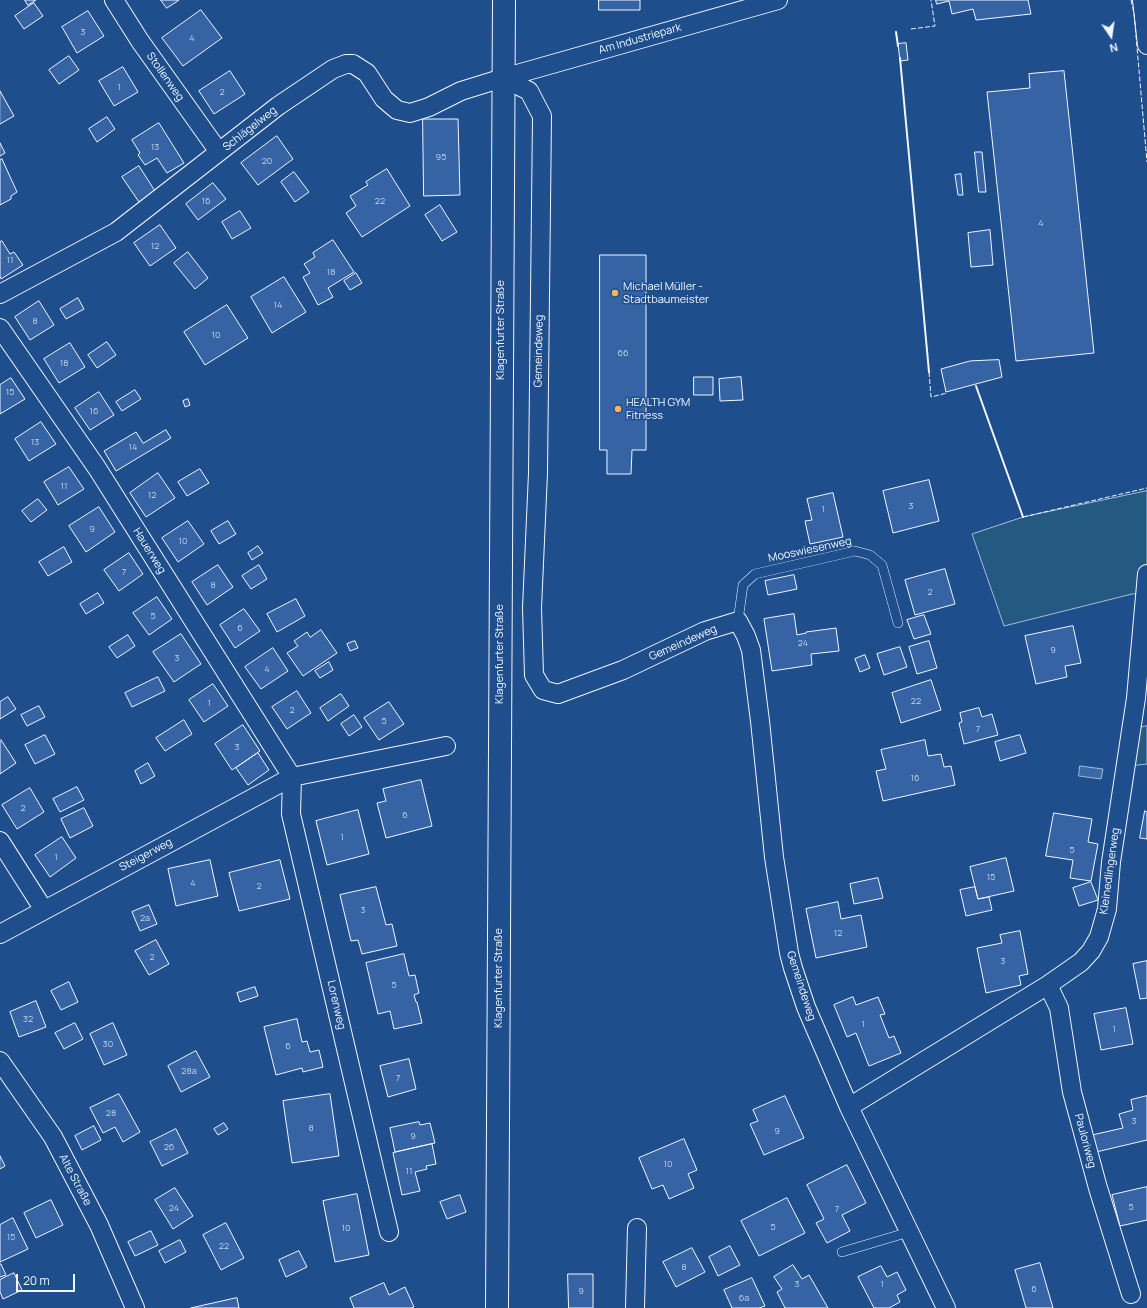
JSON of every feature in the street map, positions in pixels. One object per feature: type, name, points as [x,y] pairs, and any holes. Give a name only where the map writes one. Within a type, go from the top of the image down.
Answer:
[{"type":"main road","name":"Klagenfurter Straße","points":[[497,1308],[504,0]]},
{"type":"street","name":"Stollenweg","points":[[114,0],[140,41],[219,152]]},
{"type":"street","name":"Am Industriepark","points":[[503,78],[778,0]]},
{"type":"street","points":[[1142,0],[1147,45]]},
{"type":"street","name":"Schlägelweg","points":[[0,294],[116,232],[278,106],[333,69],[346,64],[353,64],[366,73],[384,99],[397,110],[410,113],[429,107],[461,91],[503,78]]},
{"type":"street","name":"Gemeindeweg","points":[[503,78],[529,91],[542,116],[538,473],[532,608],[534,675],[543,690],[558,694],[623,670],[705,631],[738,621],[746,636],[750,650],[760,721],[774,857],[788,953],[806,1007],[849,1107],[946,1308]]},
{"type":"street","name":"Hauerweg","points":[[0,328],[97,468],[292,777]]},
{"type":"street","name":"Kleinedlingerweg","points":[[849,1107],[1048,985],[1081,962],[1099,937],[1107,909],[1111,862],[1136,698],[1147,574]]},
{"type":"street","name":"Steigerweg","points":[[0,934],[292,777],[446,746]]},
{"type":"street","name":"Lorenweg","points":[[292,777],[291,814],[389,1232]]},
{"type":"street","points":[[0,841],[44,910]]},
{"type":"street","name":"Pauloriweg","points":[[1048,985],[1059,1008],[1072,1092],[1098,1188],[1131,1294]]},
{"type":"street","name":"Alte Straße","points":[[0,1061],[53,1137],[99,1225],[135,1308]]},
{"type":"street","points":[[635,1308],[637,1228]]},
{"type":"lane","name":"Mooswiesenweg","points":[[738,621],[743,585],[755,574],[855,551],[870,555],[882,564],[898,623]]},
{"type":"lane","points":[[842,1252],[909,1232]]},
{"type":"shaded area","points":[[1147,491],[1147,593],[1132,594],[1004,626],[972,534],[1023,517]]},
{"type":"shaded area","points":[[1147,726],[1147,764],[1129,766],[1134,729]]},
{"type":"shaded area","points":[[1080,766],[1103,769],[1101,779],[1079,776]]},
{"type":"building","points":[[25,0],[36,0],[28,5]]},
{"type":"building","points":[[161,0],[179,0],[167,8]]},
{"type":"building","points":[[599,0],[640,0],[640,10],[599,10]]},
{"type":"building","points":[[936,0],[1028,0],[1031,14],[976,20],[973,9],[952,14],[949,1],[937,4]]},
{"type":"building","points":[[34,3],[43,16],[24,29],[15,16]]},
{"type":"building","points":[[201,10],[222,38],[183,66],[162,38]]},
{"type":"building","points":[[88,11],[104,36],[77,53],[62,27]]},
{"type":"building","points":[[906,43],[908,60],[900,61],[898,44]]},
{"type":"building","points":[[69,56],[79,70],[59,84],[49,70]]},
{"type":"building","points":[[123,67],[138,92],[114,106],[99,81]]},
{"type":"building","points":[[230,71],[245,94],[214,114],[199,91]]},
{"type":"building","points":[[1064,71],[1094,353],[1016,361],[987,92],[1030,88],[1029,74]]},
{"type":"building","points":[[0,91],[14,116],[0,124]]},
{"type":"building","points":[[107,117],[115,129],[97,142],[89,129]]},
{"type":"building","points":[[423,119],[458,119],[460,195],[424,196]]},
{"type":"building","points":[[159,123],[184,163],[167,173],[157,158],[145,165],[138,155],[140,153],[132,140]]},
{"type":"building","points":[[277,136],[293,159],[258,185],[241,163]]},
{"type":"building","points":[[0,143],[5,153],[0,156]]},
{"type":"building","points":[[975,152],[982,152],[986,192],[979,192]]},
{"type":"building","points":[[2,159],[17,192],[11,196],[11,199],[0,205],[0,160]]},
{"type":"building","points":[[139,166],[155,191],[139,202],[122,177]]},
{"type":"building","points":[[387,169],[410,206],[362,237],[346,213],[356,206],[350,196],[368,185],[366,182]]},
{"type":"building","points":[[294,172],[309,192],[295,202],[281,182]]},
{"type":"building","points":[[961,174],[963,195],[958,195],[955,175]]},
{"type":"building","points":[[213,183],[226,199],[198,220],[186,204]]},
{"type":"building","points":[[440,205],[457,232],[442,241],[425,215]]},
{"type":"building","points":[[240,211],[251,228],[232,239],[222,222]]},
{"type":"building","points":[[160,225],[176,248],[150,266],[134,243]]},
{"type":"building","points":[[990,230],[993,265],[971,267],[968,233]]},
{"type":"building","points":[[333,240],[354,272],[328,288],[333,297],[318,305],[303,277],[310,273],[304,264],[315,257],[313,253]]},
{"type":"building","points":[[2,241],[10,254],[14,252],[23,265],[1,279],[0,242]]},
{"type":"building","points":[[188,252],[208,278],[195,289],[174,263]]},
{"type":"building","points":[[600,255],[646,255],[646,450],[632,450],[631,474],[607,474],[607,450],[600,450]]},
{"type":"building","points":[[356,273],[362,283],[350,290],[344,281]]},
{"type":"building","points":[[284,277],[306,312],[272,333],[251,297]]},
{"type":"building","points":[[78,298],[84,309],[66,319],[60,309]]},
{"type":"building","points":[[39,301],[54,325],[30,340],[15,317]]},
{"type":"building","points":[[227,305],[248,338],[205,365],[184,332]]},
{"type":"building","points":[[107,342],[116,355],[97,368],[88,355]]},
{"type":"building","points":[[70,343],[85,367],[59,383],[44,359]]},
{"type":"building","points":[[999,360],[1002,377],[946,392],[941,369],[970,361]]},
{"type":"building","points":[[694,377],[713,377],[713,395],[694,395]]},
{"type":"building","points":[[741,377],[743,400],[720,401],[719,379]]},
{"type":"building","points":[[11,378],[25,399],[0,414],[0,385]]},
{"type":"building","points":[[135,390],[141,399],[122,411],[116,402]]},
{"type":"building","points":[[99,392],[114,415],[90,430],[75,408]]},
{"type":"building","points":[[188,399],[190,405],[185,407],[183,401]]},
{"type":"building","points":[[41,422],[56,444],[29,461],[15,439]]},
{"type":"building","points":[[166,430],[171,438],[116,471],[104,451],[136,432],[143,443]]},
{"type":"building","points":[[69,467],[84,489],[58,505],[44,482]]},
{"type":"building","points":[[200,469],[209,483],[187,496],[178,482]]},
{"type":"building","points":[[158,473],[175,498],[146,517],[130,493]]},
{"type":"building","points":[[929,480],[939,521],[893,533],[883,491]]},
{"type":"building","points":[[833,493],[843,537],[810,544],[805,521],[812,520],[807,499]]},
{"type":"building","points":[[38,499],[47,510],[31,522],[22,511]]},
{"type":"building","points":[[99,507],[115,532],[86,552],[69,526]]},
{"type":"building","points":[[188,521],[204,544],[178,562],[162,538]]},
{"type":"building","points":[[228,521],[236,534],[219,544],[211,531]]},
{"type":"building","points":[[258,546],[263,553],[252,560],[248,553]]},
{"type":"building","points":[[64,547],[72,562],[48,576],[39,562]]},
{"type":"building","points":[[129,553],[143,574],[119,591],[104,570]]},
{"type":"building","points":[[218,565],[233,587],[207,605],[192,582]]},
{"type":"building","points":[[259,565],[267,579],[251,589],[242,576]]},
{"type":"building","points":[[945,569],[955,604],[915,615],[905,580]]},
{"type":"building","points":[[794,575],[797,589],[768,595],[765,581]]},
{"type":"building","points":[[98,593],[104,603],[86,614],[80,604]]},
{"type":"building","points":[[157,597],[172,619],[149,635],[133,613]]},
{"type":"building","points":[[296,599],[305,616],[277,632],[267,614]]},
{"type":"building","points":[[244,609],[260,631],[235,648],[220,625]]},
{"type":"building","points":[[794,614],[797,635],[806,632],[836,628],[839,651],[811,654],[812,665],[772,671],[764,619]]},
{"type":"building","points":[[924,615],[931,634],[914,639],[907,620]]},
{"type":"building","points":[[1073,626],[1081,663],[1065,666],[1067,677],[1036,684],[1025,636]]},
{"type":"building","points":[[321,630],[337,653],[303,676],[287,653],[298,646],[294,641],[307,632],[310,637]]},
{"type":"building","points":[[181,634],[201,664],[174,682],[153,652]]},
{"type":"building","points":[[128,635],[135,646],[117,658],[109,647]]},
{"type":"building","points":[[355,641],[358,648],[350,651],[347,644]]},
{"type":"building","points":[[929,641],[937,668],[917,674],[909,647]]},
{"type":"building","points":[[900,647],[907,667],[884,675],[877,654]]},
{"type":"building","points":[[273,648],[288,671],[261,689],[245,667]]},
{"type":"building","points":[[865,655],[870,668],[860,672],[855,659]]},
{"type":"building","points":[[329,662],[333,670],[320,678],[315,671]]},
{"type":"building","points":[[158,677],[165,691],[132,707],[125,693]]},
{"type":"building","points":[[931,680],[941,710],[901,723],[892,693]]},
{"type":"building","points":[[213,684],[228,706],[204,722],[189,700]]},
{"type":"building","points":[[297,691],[311,713],[287,729],[272,707]]},
{"type":"building","points":[[341,694],[349,706],[328,721],[320,708]]},
{"type":"building","points":[[8,697],[16,709],[0,719],[0,702]]},
{"type":"building","points":[[389,702],[404,724],[379,740],[364,718]]},
{"type":"building","points":[[39,706],[45,717],[27,726],[21,715]]},
{"type":"building","points":[[979,708],[982,717],[992,714],[998,735],[964,744],[959,723],[962,722],[960,713]]},
{"type":"building","points":[[354,715],[362,727],[349,736],[341,724]]},
{"type":"building","points":[[184,720],[192,734],[165,751],[156,738]]},
{"type":"building","points":[[243,725],[260,751],[232,770],[215,744]]},
{"type":"building","points":[[45,735],[55,754],[35,764],[25,745]]},
{"type":"building","points":[[1020,735],[1026,753],[1000,761],[995,742]]},
{"type":"building","points":[[1,740],[16,763],[0,774],[0,741]]},
{"type":"building","points":[[925,740],[928,756],[941,754],[944,767],[951,766],[955,785],[883,801],[876,771],[886,769],[881,750]]},
{"type":"building","points":[[258,753],[269,770],[248,785],[236,768]]},
{"type":"building","points":[[148,763],[155,776],[141,784],[135,771]]},
{"type":"building","points":[[421,780],[432,826],[386,838],[377,803],[386,801],[383,789]]},
{"type":"building","points":[[77,787],[84,800],[60,812],[53,799]]},
{"type":"building","points":[[30,788],[44,812],[17,829],[2,805]]},
{"type":"building","points":[[84,808],[93,826],[70,838],[61,819]]},
{"type":"building","points":[[358,810],[369,854],[327,865],[316,821]]},
{"type":"building","points":[[1145,811],[1147,812],[1147,839],[1140,838]]},
{"type":"building","points":[[1054,813],[1092,819],[1088,842],[1098,844],[1091,881],[1070,878],[1073,860],[1046,856]]},
{"type":"building","points":[[62,837],[76,858],[50,877],[35,855]]},
{"type":"building","points":[[1006,858],[1014,891],[978,899],[970,867]]},
{"type":"building","points":[[210,860],[218,896],[176,906],[168,869]]},
{"type":"building","points":[[280,860],[290,899],[239,911],[229,873]]},
{"type":"building","points":[[878,878],[883,898],[854,904],[850,884]]},
{"type":"building","points":[[1091,882],[1098,900],[1079,906],[1073,888]]},
{"type":"building","points":[[376,887],[386,925],[392,924],[397,946],[362,954],[358,940],[351,941],[340,895]]},
{"type":"building","points":[[975,887],[978,899],[989,897],[992,910],[966,916],[960,890]]},
{"type":"building","points":[[838,902],[841,919],[861,915],[867,947],[816,958],[806,909]]},
{"type":"building","points":[[149,905],[157,924],[140,931],[132,912]]},
{"type":"building","points":[[1020,931],[1028,974],[1019,976],[1021,985],[986,993],[977,948],[1002,943],[1000,935]]},
{"type":"building","points":[[156,940],[169,964],[149,975],[135,951]]},
{"type":"building","points":[[404,954],[409,976],[415,975],[419,993],[414,995],[422,1023],[394,1029],[390,1011],[378,1014],[366,963]]},
{"type":"building","points":[[1147,961],[1147,998],[1140,999],[1133,964]]},
{"type":"building","points":[[69,982],[78,1002],[61,1010],[51,991]]},
{"type":"building","points":[[255,987],[258,996],[240,1002],[237,993]]},
{"type":"building","points":[[853,997],[856,1005],[878,997],[885,1014],[880,1015],[889,1038],[894,1036],[901,1053],[869,1066],[856,1033],[847,1037],[834,1005]]},
{"type":"building","points":[[36,1001],[46,1027],[19,1037],[10,1012]]},
{"type":"building","points":[[1126,1008],[1133,1044],[1101,1050],[1094,1014]]},
{"type":"building","points":[[297,1019],[302,1042],[307,1041],[310,1052],[319,1050],[323,1067],[303,1072],[302,1068],[276,1075],[264,1027]]},
{"type":"building","points":[[75,1023],[83,1039],[64,1049],[55,1033]]},
{"type":"building","points":[[113,1023],[127,1055],[104,1065],[90,1034]]},
{"type":"building","points":[[196,1051],[210,1077],[181,1092],[168,1066]]},
{"type":"building","points":[[409,1059],[416,1089],[388,1097],[380,1066]]},
{"type":"building","points":[[119,1094],[140,1132],[123,1142],[115,1127],[103,1133],[90,1108]]},
{"type":"building","points":[[330,1094],[339,1156],[292,1163],[283,1101]]},
{"type":"building","points":[[785,1096],[804,1138],[764,1155],[750,1124],[758,1121],[753,1110]]},
{"type":"building","points":[[1147,1096],[1147,1140],[1096,1152],[1092,1135],[1123,1128],[1119,1114],[1133,1110],[1131,1100]]},
{"type":"building","points":[[419,1122],[420,1125],[430,1123],[435,1143],[395,1152],[390,1128]]},
{"type":"building","points":[[224,1123],[228,1129],[218,1135],[214,1129]]},
{"type":"building","points":[[94,1126],[101,1140],[82,1150],[75,1136]]},
{"type":"building","points":[[176,1129],[188,1153],[162,1166],[150,1142]]},
{"type":"building","points":[[684,1139],[697,1170],[688,1174],[694,1188],[669,1199],[663,1185],[652,1189],[639,1158]]},
{"type":"building","points":[[432,1144],[436,1164],[426,1166],[427,1169],[415,1172],[420,1191],[402,1195],[393,1153]]},
{"type":"building","points":[[0,1156],[5,1166],[0,1169]]},
{"type":"building","points":[[847,1165],[866,1203],[842,1215],[850,1231],[827,1243],[816,1223],[824,1219],[807,1185]]},
{"type":"building","points":[[1147,1187],[1147,1220],[1120,1226],[1112,1195]]},
{"type":"building","points":[[175,1188],[193,1216],[173,1229],[155,1200]]},
{"type":"building","points":[[357,1194],[369,1255],[335,1262],[323,1201]]},
{"type":"building","points":[[460,1195],[466,1212],[447,1219],[440,1202]]},
{"type":"building","points":[[787,1198],[805,1233],[759,1256],[741,1221]]},
{"type":"building","points":[[51,1200],[63,1225],[36,1238],[24,1213]]},
{"type":"building","points":[[13,1218],[28,1249],[0,1262],[0,1225]]},
{"type":"building","points":[[226,1223],[244,1258],[221,1270],[203,1235]]},
{"type":"building","points":[[151,1231],[158,1245],[135,1256],[128,1242]]},
{"type":"building","points":[[180,1240],[186,1252],[165,1263],[159,1251]]},
{"type":"building","points":[[730,1246],[740,1265],[718,1276],[709,1257]]},
{"type":"building","points":[[692,1248],[705,1272],[676,1287],[663,1262]]},
{"type":"building","points":[[299,1251],[307,1267],[286,1277],[279,1260]]},
{"type":"building","points":[[1040,1263],[1053,1308],[1026,1308],[1015,1270]]},
{"type":"building","points":[[0,1264],[6,1275],[0,1277]]},
{"type":"building","points":[[793,1265],[802,1279],[809,1275],[828,1308],[785,1308],[777,1292],[782,1289],[774,1277]]},
{"type":"building","points":[[881,1266],[887,1277],[897,1272],[906,1290],[897,1295],[900,1302],[889,1308],[874,1308],[858,1277]]},
{"type":"building","points":[[14,1273],[22,1290],[3,1299],[0,1292],[0,1280]]},
{"type":"building","points":[[568,1274],[593,1274],[593,1308],[569,1308]]},
{"type":"building","points":[[752,1278],[765,1306],[759,1308],[732,1308],[724,1290]]},
{"type":"building","points":[[384,1283],[389,1295],[405,1287],[414,1307],[354,1308],[350,1298]]},
{"type":"building","points":[[237,1298],[239,1308],[191,1308]]},
{"type":"fence","points":[[911,29],[935,26],[931,0]]},
{"type":"fence","points":[[1131,0],[1134,13],[1147,162]]},
{"type":"fence","points":[[929,372],[931,397],[947,393]]},
{"type":"fence","points":[[1023,517],[1147,488]]},
{"type":"wall","points":[[896,32],[898,46]]},
{"type":"wall","points":[[900,58],[929,372]]},
{"type":"wall","points":[[976,386],[1023,517]]},
{"type":"place","name":"Michael Müller - Stadtbaumeister","points":[[615,293]]},
{"type":"place","name":"HEALTH GYM Fitness","points":[[618,409]]}]
